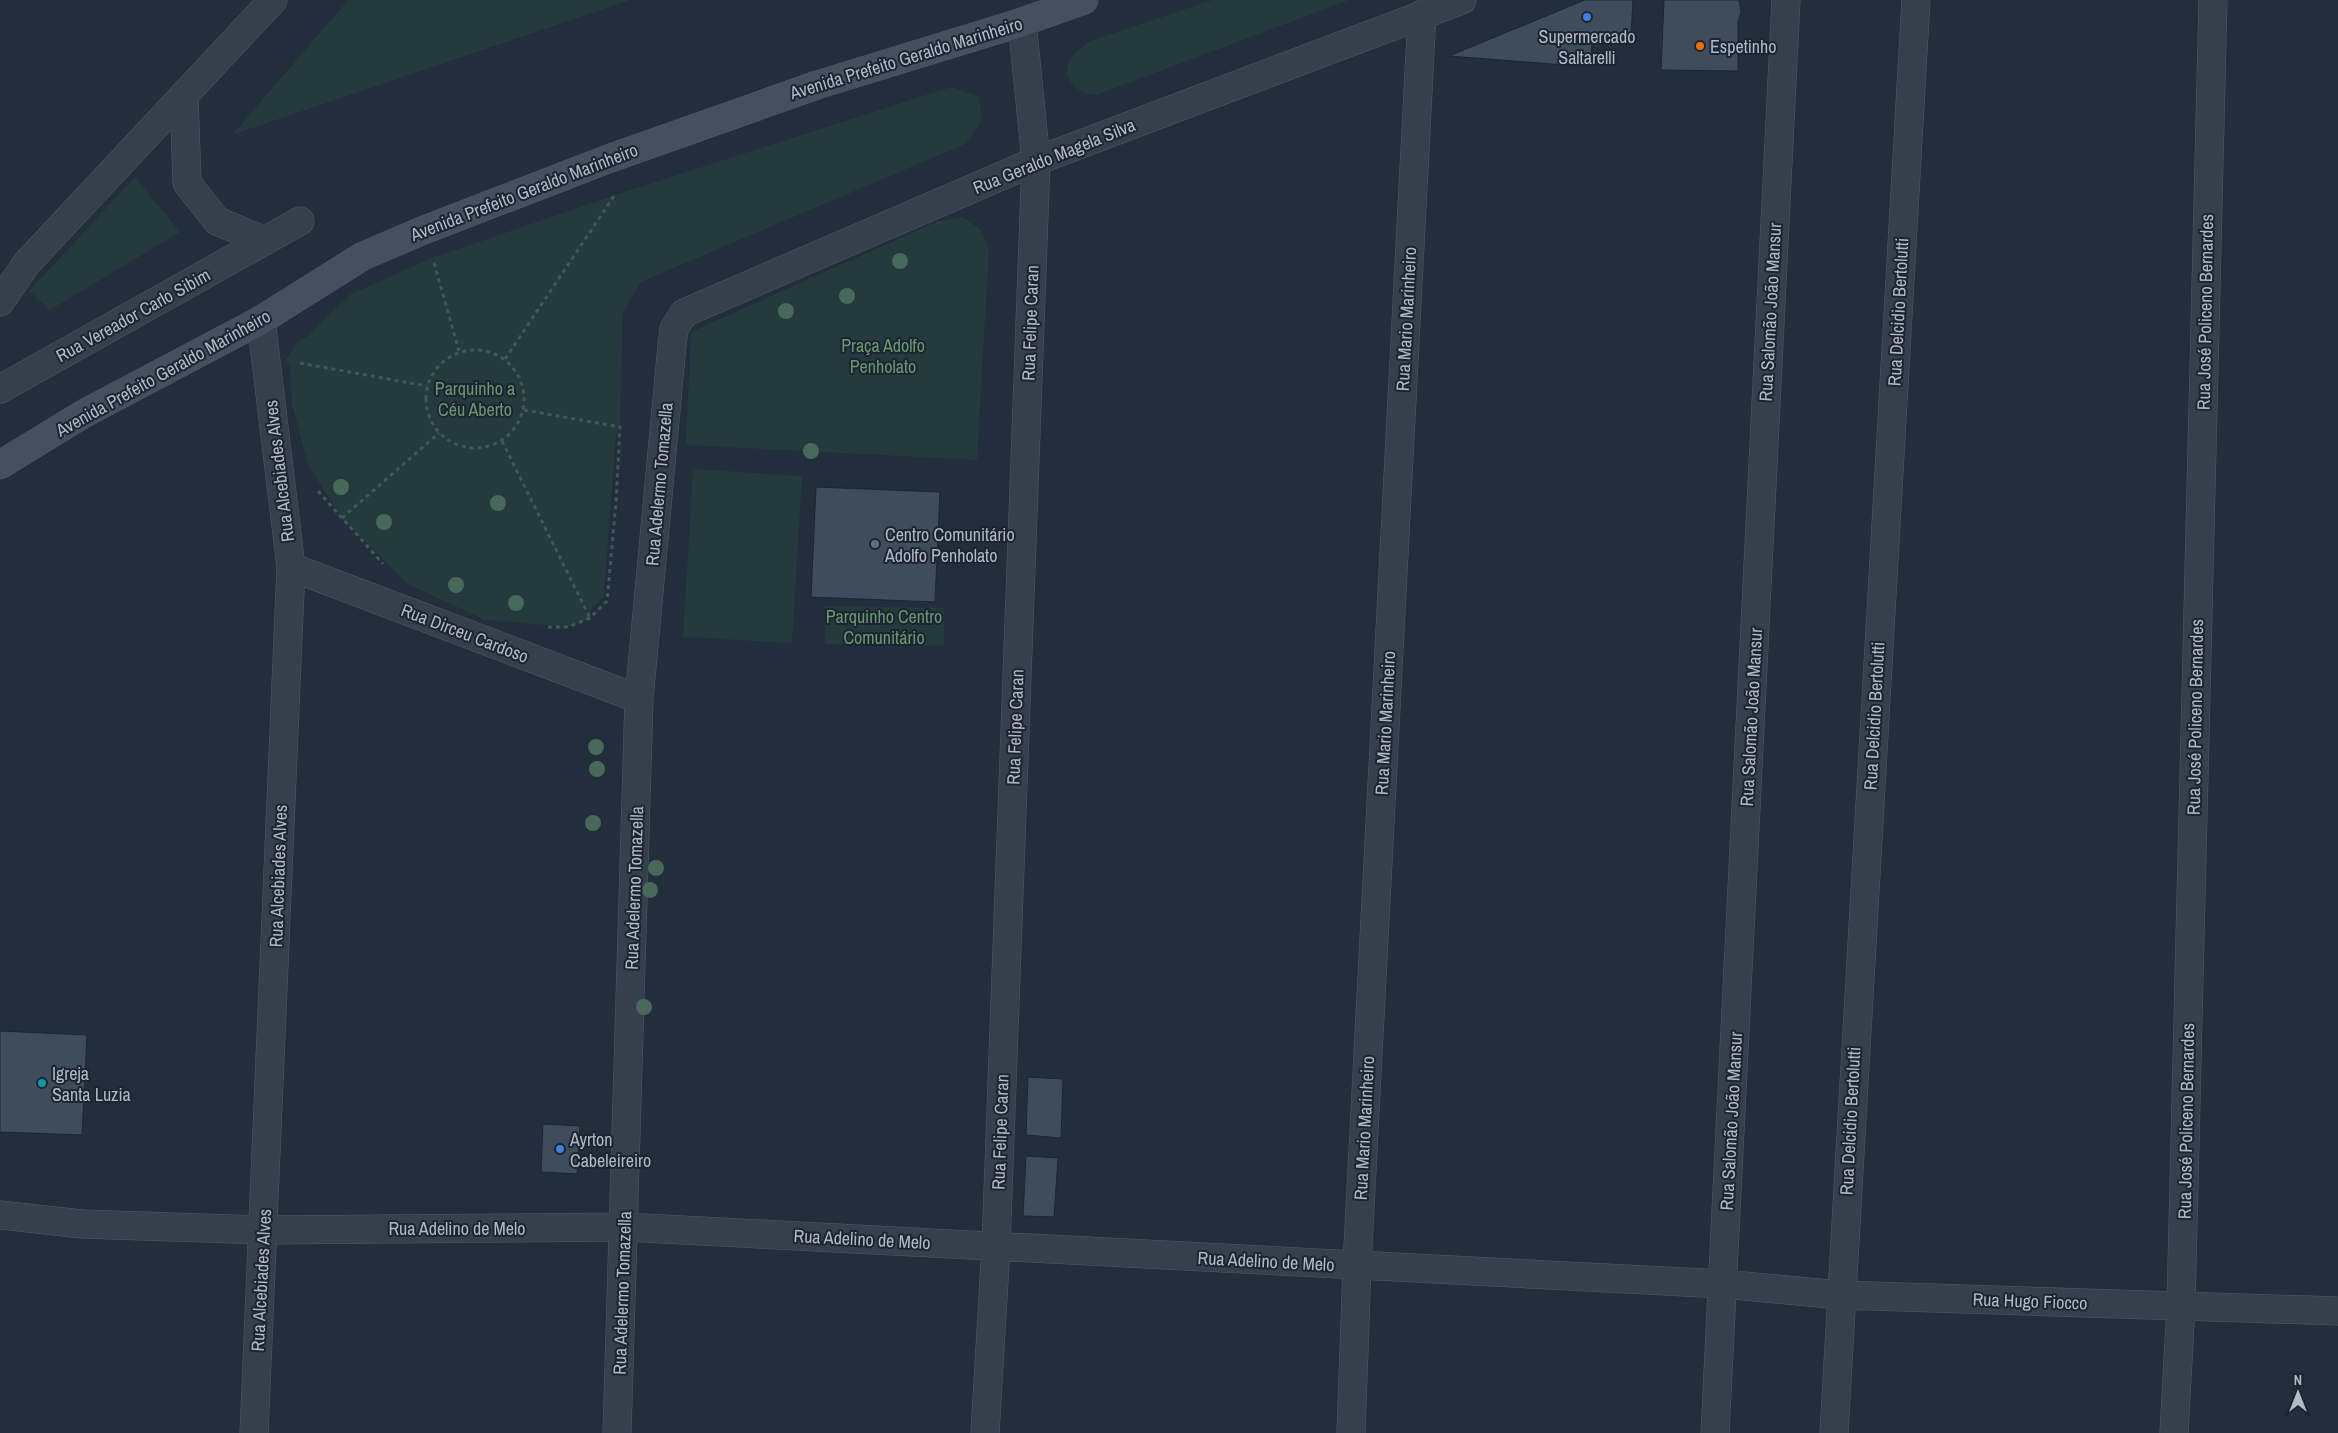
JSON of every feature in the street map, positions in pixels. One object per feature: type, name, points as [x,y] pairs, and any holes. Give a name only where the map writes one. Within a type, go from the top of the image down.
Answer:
[{"type":"main road","name":"Avenida Prefeito Geraldo Marinheiro","points":[[0,465],[85,413],[261,320],[363,256],[433,226],[608,159],[817,85],[1022,22],[1084,0]]},
{"type":"street","points":[[0,302],[27,264],[273,0]]},
{"type":"street","name":"Rua Geraldo Magela Silva","points":[[672,345],[674,329],[684,313],[1036,161],[1462,0]]},
{"type":"street","name":"Rua Salomão João Mansur","points":[[1715,1433],[1786,0]]},
{"type":"street","name":"Rua Delcidio Bertolutti","points":[[1834,1433],[1840,1295],[1916,0]]},
{"type":"street","name":"Rua José Policeno Bernardes","points":[[2174,1433],[2181,1305],[2213,0]]},
{"type":"street","name":"Rua Mario Marinheiro","points":[[1351,1433],[1357,1266],[1422,14]]},
{"type":"street","name":"Rua Felipe Caran","points":[[985,1433],[996,1246],[1036,161],[1022,22]]},
{"type":"street","points":[[184,95],[187,182],[217,221],[265,241]]},
{"type":"street","name":"Rua Vereador Carlo Sibim","points":[[0,390],[300,221]]},
{"type":"street","name":"Rua Alcebiades Alves","points":[[254,1433],[291,568],[261,320]]},
{"type":"street","name":"Rua Adelermo Tomazella","points":[[617,1433],[640,699],[672,345]]},
{"type":"street","name":"Rua Dirceu Cardoso","points":[[291,568],[640,699]]},
{"type":"street","name":"Rua Adelino de Melo","points":[[0,1215],[82,1224],[263,1230],[624,1227],[1723,1284]]},
{"type":"street","name":"Rua Hugo Fiocco","points":[[1723,1284],[1840,1295],[2338,1311]]},
{"type":"path","points":[[505,359],[620,188]]},
{"type":"path","points":[[432,258],[459,351]]},
{"type":"path","points":[[483,350],[505,359],[516,370],[523,385],[524,410],[514,430],[502,441],[486,447],[469,448],[453,443],[440,433],[430,420],[425,403],[427,386],[434,371],[445,359],[459,351],[483,350]]},
{"type":"path","points":[[296,362],[427,386]]},
{"type":"path","points":[[524,410],[620,427],[616,502],[606,601],[590,618],[568,627],[544,627]]},
{"type":"path","points":[[342,518],[440,433]]},
{"type":"path","points":[[502,441],[590,618]]},
{"type":"path","points":[[315,487],[385,566]]},
{"type":"green space","points":[[348,0],[630,0],[232,135]]},
{"type":"green space","points":[[1212,0],[1349,0],[1096,95],[1079,90],[1068,77],[1067,71],[1070,60],[1090,41]]},
{"type":"green space","name":"Parquinho a Céu Aberto","points":[[951,87],[978,96],[981,112],[980,122],[975,132],[965,144],[641,282],[623,313],[620,427],[616,435],[604,597],[591,608],[590,618],[568,627],[485,620],[408,584],[342,518],[308,465],[292,404],[290,368],[286,360],[298,341],[305,338],[351,294],[432,258],[615,195]]},
{"type":"green space","points":[[135,177],[180,232],[50,310],[29,291]]},
{"type":"green space","name":"Praça Adolfo Penholato","points":[[963,217],[982,231],[989,250],[977,460],[686,445],[691,332],[938,221]]},
{"type":"green space","points":[[693,469],[802,476],[792,643],[683,637]]},
{"type":"green space","name":"Parquinho Centro Comunitário","points":[[825,606],[944,608],[944,646],[825,644]]},
{"type":"building","name":"Supermercado Saltarelli","points":[[1585,0],[1633,0],[1631,37],[1592,35],[1591,67],[1449,56]]},
{"type":"building","name":"Espetinho","points":[[1664,0],[1739,0],[1741,12],[1738,22],[1738,71],[1661,70]]},
{"type":"building","name":"Centro Comunitário Adolfo Penholato","points":[[816,487],[940,492],[935,602],[811,597]]},
{"type":"building","name":"Igreja Santa Luzia","points":[[0,1031],[87,1035],[82,1135],[0,1132]]},
{"type":"building","points":[[1028,1077],[1063,1079],[1061,1138],[1026,1135]]},
{"type":"building","name":"Ayrton Cabeleireiro","points":[[543,1124],[580,1126],[577,1174],[541,1172]]},
{"type":"building","points":[[1026,1156],[1058,1158],[1054,1217],[1023,1216]]},
{"type":"place","name":"Supermercado Saltarelli","points":[[1587,17]]},
{"type":"place","name":"Espetinho","points":[[1700,46]]},
{"type":"place","name":"Centro Comunitário Adolfo Penholato","points":[[875,544]]},
{"type":"place","name":"Igreja Santa Luzia","points":[[42,1083]]},
{"type":"place","name":"Ayrton Cabeleireiro","points":[[560,1149]]}]
